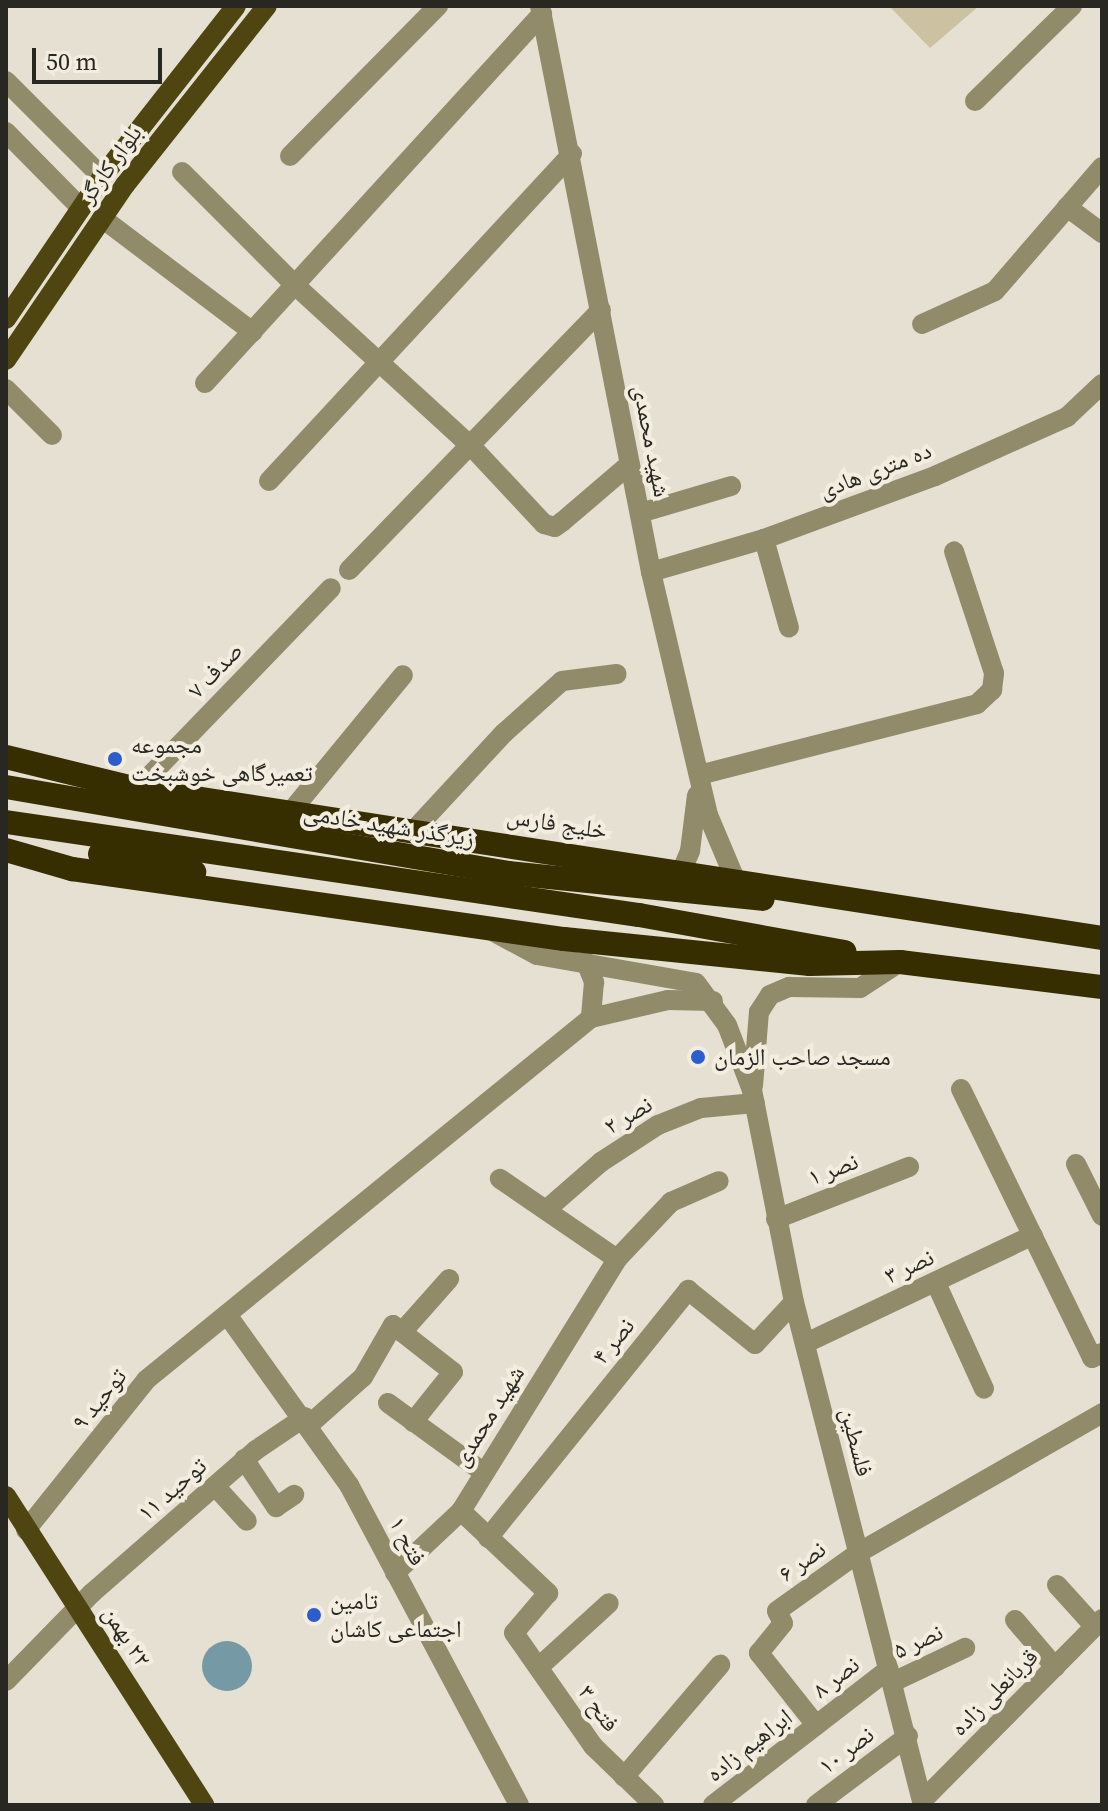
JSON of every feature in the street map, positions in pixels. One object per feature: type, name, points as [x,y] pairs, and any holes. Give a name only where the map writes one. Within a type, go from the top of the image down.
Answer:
[{"type":"highway","name":"خلیج فارس","points":[[6,757],[94,781],[137,789],[293,809],[1102,938]]},
{"type":"highway","points":[[94,781],[36,778],[12,797],[10,815],[14,832],[30,841],[184,869],[288,901]]},
{"type":"highway","name":"زیرگذر شهید خادمی","points":[[6,787],[508,873],[806,903],[908,905]]},
{"type":"highway","points":[[6,822],[639,915],[900,962],[1102,987]]},
{"type":"highway","points":[[6,850],[72,869],[488,929],[810,964],[900,962]]},
{"type":"main road","name":"بلوار کارگر","points":[[6,360],[102,218],[267,6]]},
{"type":"main road","name":"بلوار کارگر","points":[[6,319],[102,177],[232,8]]},
{"type":"main road","name":"٢٢ بهمن","points":[[6,1496],[204,1805]]},
{"type":"street","points":[[290,156],[438,6]]},
{"type":"street","points":[[975,101],[1072,6]]},
{"type":"street","points":[[205,383],[296,286],[541,10]]},
{"type":"street","name":"شهید محمدی","points":[[541,10],[572,154],[651,572],[719,849],[735,879]]},
{"type":"street","points":[[6,81],[102,177]]},
{"type":"street","points":[[6,132],[81,208]]},
{"type":"street","points":[[269,481],[572,154]]},
{"type":"street","points":[[922,324],[995,291],[1102,167]]},
{"type":"street","points":[[182,172],[296,286],[382,360],[472,447],[544,524],[555,527],[630,464]]},
{"type":"street","points":[[1067,207],[1102,233]]},
{"type":"street","points":[[102,218],[253,332]]},
{"type":"street","points":[[349,570],[472,447],[601,310]]},
{"type":"street","name":"ده متری هادی","points":[[651,572],[764,539],[935,476],[1067,417],[1102,384]]},
{"type":"street","points":[[6,389],[52,435]]},
{"type":"street","points":[[640,513],[731,486]]},
{"type":"street","points":[[764,539],[789,628]]},
{"type":"street","points":[[682,870],[695,824],[699,775],[977,704],[992,690],[994,673],[954,551]]},
{"type":"street","name":"صدف ۷","points":[[137,789],[331,588]]},
{"type":"street","points":[[415,829],[504,733],[562,681],[617,674]]},
{"type":"street","points":[[293,809],[403,675]]},
{"type":"street","points":[[488,929],[537,955],[696,983],[713,1001]]},
{"type":"street","points":[[586,962],[594,982],[591,1018],[668,1000],[713,1001]]},
{"type":"street","name":"فلسطین","points":[[754,1096],[759,1012],[770,995],[789,987],[860,988],[900,962]]},
{"type":"street","name":"فلسطین","points":[[713,1001],[754,1096],[794,1302],[923,1803]]},
{"type":"street","name":"توحید ۹","points":[[26,1530],[146,1380],[591,1018]]},
{"type":"street","points":[[961,1089],[1092,1358],[1102,1353]]},
{"type":"street","name":"نصر ۲","points":[[546,1210],[601,1162],[658,1125],[701,1108],[754,1096]]},
{"type":"street","points":[[1076,1164],[1102,1216]]},
{"type":"street","name":"نصر ۱","points":[[776,1219],[909,1167]]},
{"type":"street","points":[[500,1179],[546,1210],[613,1266]]},
{"type":"street","name":"شهید محمدی","points":[[395,1573],[461,1511],[613,1266],[671,1202],[719,1181]]},
{"type":"street","name":"نصر ۳","points":[[806,1343],[1033,1235]]},
{"type":"street","points":[[413,1422],[453,1372],[402,1332],[449,1279]]},
{"type":"street","points":[[936,1283],[984,1389]]},
{"type":"street","name":"نصر ۴","points":[[488,1538],[688,1290],[755,1344],[794,1302]]},
{"type":"street","name":"فتح ۱","points":[[228,1316],[308,1420],[395,1573],[519,1805]]},
{"type":"street","name":"توحید ۱۱","points":[[6,1681],[77,1606],[244,1459],[308,1420],[363,1377],[393,1325],[402,1332]]},
{"type":"street","points":[[388,1403],[483,1472]]},
{"type":"street","name":"نصر ۶","points":[[816,1725],[759,1653],[783,1623],[777,1611],[858,1553],[1102,1413]]},
{"type":"street","points":[[244,1459],[276,1507],[294,1495]]},
{"type":"street","points":[[215,1486],[247,1521]]},
{"type":"street","points":[[461,1511],[488,1538]]},
{"type":"street","name":"فتح ۳","points":[[488,1538],[548,1593],[514,1633],[540,1666],[576,1726],[654,1805]]},
{"type":"street","points":[[1057,1585],[1098,1622]]},
{"type":"street","points":[[540,1666],[609,1603]]},
{"type":"street","points":[[1015,1620],[1055,1667]]},
{"type":"street","name":"قربانعلی زاده","points":[[923,1803],[1098,1622]]},
{"type":"street","name":"نصر ۵","points":[[891,1675],[965,1648]]},
{"type":"street","points":[[624,1777],[720,1665]]},
{"type":"street","name":"نصر ۸","points":[[816,1725],[891,1675]]},
{"type":"street","name":"ابراهیم زاده","points":[[713,1805],[816,1725]]},
{"type":"street","name":"نصر ۱۰","points":[[816,1805],[908,1736]]},
{"type":"shaded area","points":[[889,6],[979,6],[930,48]]},
{"type":"water","points":[[227,1641],[245,1648],[252,1666],[245,1684],[227,1691],[209,1684],[202,1666],[209,1648]]},
{"type":"place","name":"مجموعه تعمیرگاهی خوشبخت","points":[[115,759]]},
{"type":"place","name":"مسجد صاحب الزمان","points":[[698,1057]]},
{"type":"place","name":"تامین اجتماعی کاشان","points":[[314,1615]]}]
